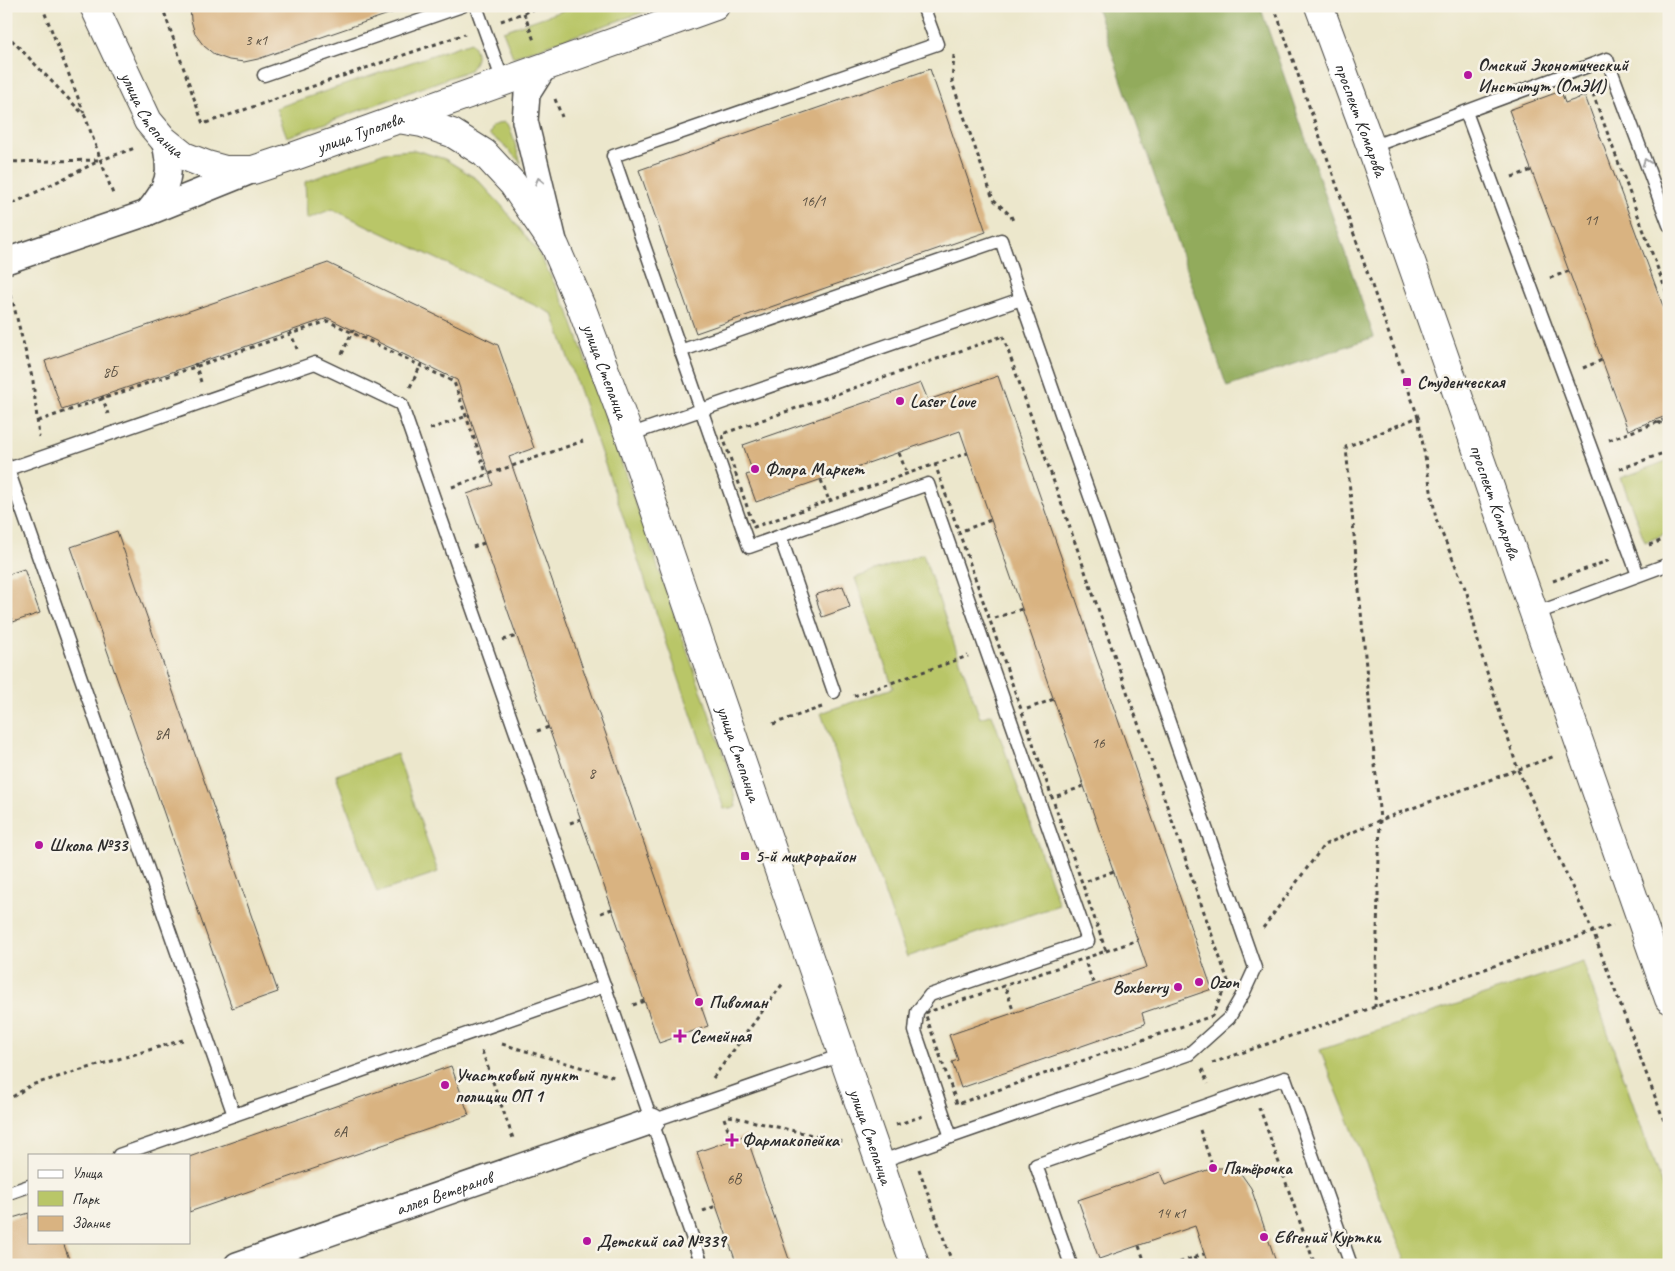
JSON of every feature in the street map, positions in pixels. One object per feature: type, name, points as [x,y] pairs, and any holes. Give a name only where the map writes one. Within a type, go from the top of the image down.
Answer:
[{"type":"street","name":"улица Степанца","points":[[94,6],[148,120],[152,143],[207,165],[225,170],[253,170]]},
{"type":"street","name":"улица Туполева","points":[[7,271],[123,221],[253,170],[715,6]]},
{"type":"street","name":"проспект Комарова","points":[[1319,6],[1371,147],[1580,747],[1668,993]]},
{"type":"street","name":"улица Степанца","points":[[544,67],[527,94],[525,121],[555,246],[582,310],[629,435],[915,1265]]},
{"type":"street","name":"улица Степанца","points":[[398,119],[422,123],[452,133],[484,153],[513,184],[555,246]]},
{"type":"street","points":[[147,213],[160,197],[168,179],[169,159],[152,143]]},
{"type":"street","name":"аллея Ветеранов","points":[[236,1265],[652,1121]]},
{"type":"lane","points":[[264,75],[462,6]]},
{"type":"lane","points":[[476,6],[503,81]]},
{"type":"lane","points":[[923,6],[936,44],[613,156],[749,546],[928,484],[1088,941],[930,995],[917,1012],[914,1031],[951,1137]]},
{"type":"lane","points":[[1371,147],[1608,59],[1669,224]]},
{"type":"lane","points":[[1466,112],[1638,575]]},
{"type":"lane","points":[[680,351],[1001,240],[1255,968],[1229,1018],[1189,1054],[879,1162]]},
{"type":"lane","points":[[629,435],[1021,298]]},
{"type":"lane","points":[[234,1115],[7,466],[42,457],[315,363],[402,404],[702,1265]]},
{"type":"lane","points":[[780,536],[834,692]]},
{"type":"lane","points":[[1534,614],[1669,564]]},
{"type":"lane","points":[[122,1154],[476,1034],[605,986]]},
{"type":"lane","points":[[652,1121],[842,1055]]},
{"type":"lane","points":[[1071,1265],[1036,1165],[1285,1078],[1350,1265]]},
{"type":"lane","points":[[6,1194],[28,1186]]},
{"type":"path","points":[[42,6],[123,221]]},
{"type":"path","points":[[162,6],[203,124],[544,6]]},
{"type":"path","points":[[1274,6],[1418,416],[1436,519],[1467,593],[1480,650],[1518,770],[1593,932],[1669,1134]]},
{"type":"path","points":[[6,34],[85,116]]},
{"type":"path","points":[[954,54],[952,82],[993,199],[1011,216],[1014,225]]},
{"type":"path","points":[[1583,68],[1669,299]]},
{"type":"path","points":[[6,207],[101,160],[152,143]]},
{"type":"path","points":[[6,162],[101,160]]},
{"type":"path","points":[[1519,174],[1532,170]]},
{"type":"path","points":[[7,271],[33,381],[42,457]]},
{"type":"path","points":[[1557,275],[1569,271]]},
{"type":"path","points":[[38,421],[328,321],[353,331],[454,382],[468,416],[487,475]]},
{"type":"path","points":[[333,371],[353,331]]},
{"type":"path","points":[[1590,365],[1602,360]]},
{"type":"path","points":[[402,404],[421,364]]},
{"type":"path","points":[[412,435],[468,416]]},
{"type":"path","points":[[1375,1007],[1380,820],[1346,447],[1418,416]]},
{"type":"path","points":[[1604,442],[1669,418]]},
{"type":"path","points":[[1658,422],[1669,428]]},
{"type":"path","points":[[433,494],[583,442]]},
{"type":"path","points":[[1615,471],[1669,451]]},
{"type":"path","points":[[899,453],[903,463]]},
{"type":"path","points":[[935,464],[968,453]]},
{"type":"path","points":[[821,480],[825,490]]},
{"type":"path","points":[[975,526],[991,520]]},
{"type":"path","points":[[1550,582],[1669,538]]},
{"type":"path","points":[[1006,614],[1022,608]]},
{"type":"path","points":[[854,696],[986,650]]},
{"type":"path","points":[[1038,705],[1054,700]]},
{"type":"path","points":[[773,724],[827,706]]},
{"type":"path","points":[[1228,980],[1248,949],[1324,845],[1380,820],[1580,747]]},
{"type":"path","points":[[1068,792],[1084,786]]},
{"type":"path","points":[[1098,877],[1114,871]]},
{"type":"path","points":[[1211,1063],[1640,916]]},
{"type":"path","points":[[1106,951],[1138,940]]},
{"type":"path","points":[[1089,972],[1094,985]]},
{"type":"path","points":[[691,1108],[784,982]]},
{"type":"path","points":[[1009,999],[1014,1013]]},
{"type":"path","points":[[925,1013],[957,1104],[1212,1016]]},
{"type":"path","points":[[6,1101],[31,1086],[206,1033]]},
{"type":"path","points":[[476,1034],[639,1084]]},
{"type":"path","points":[[476,1034],[522,1166]]},
{"type":"path","points":[[1252,1112],[1260,1109],[1314,1265]]},
{"type":"path","points":[[732,1140],[723,1115],[845,1143]]},
{"type":"path","points":[[1191,1133],[1207,1128]]},
{"type":"path","points":[[1200,1130],[1213,1168]]},
{"type":"path","points":[[913,1150],[952,1265]]},
{"type":"path","points":[[1139,1246],[1146,1265]]},
{"type":"path","points":[[1172,1265],[1204,1254]]},
{"type":"path","points":[[1194,1257],[1197,1265]]},
{"type":"green space","points":[[576,6],[661,6],[513,57],[503,31]]},
{"type":"green space","points":[[1096,6],[1260,6],[1374,337],[1227,387]]},
{"type":"green space","points":[[471,42],[476,56],[475,63],[470,70],[287,137],[276,108]]},
{"type":"green space","points":[[504,122],[510,128],[521,163],[500,142],[489,135],[492,126]]},
{"type":"green space","points":[[415,150],[445,159],[477,179],[502,206],[538,252],[568,310],[731,776],[736,807],[724,809],[553,314],[332,209],[307,219],[305,182],[385,152]]},
{"type":"green space","points":[[1669,460],[1669,533],[1645,542],[1621,478]]},
{"type":"green space","points":[[923,554],[980,718],[992,714],[1059,905],[907,957],[821,713],[893,688],[855,578]]},
{"type":"green space","points":[[397,754],[438,872],[377,893],[336,775]]},
{"type":"green space","points":[[1583,962],[1669,1206],[1669,1265],[1407,1265],[1320,1050]]},
{"type":"building","points":[[190,6],[399,6],[400,10],[258,59],[244,62],[229,60],[215,55],[204,46],[195,34]]},
{"type":"building","points":[[930,69],[986,232],[696,333],[639,170]]},
{"type":"building","points":[[1561,91],[1565,103],[1585,96],[1669,322],[1669,415],[1628,430],[1509,110]]},
{"type":"building","points":[[328,263],[498,345],[534,448],[509,457],[708,1026],[659,1043],[467,494],[493,485],[457,380],[328,318],[62,410],[45,361]]},
{"type":"building","points":[[998,376],[1212,989],[1142,1013],[1145,1024],[961,1088],[952,1062],[958,1060],[949,1035],[1147,967],[960,431],[756,502],[746,475],[753,473],[743,445],[921,383],[928,400]]},
{"type":"building","points":[[117,531],[278,992],[232,1008],[71,547]]},
{"type":"building","points":[[24,569],[40,613],[13,622],[6,601],[6,575]]},
{"type":"building","points":[[843,586],[850,607],[822,617],[815,595]]},
{"type":"building","points":[[451,1066],[469,1115],[190,1212],[190,1157]]},
{"type":"building","points":[[746,1135],[791,1265],[737,1265],[697,1152]]},
{"type":"building","points":[[1213,1168],[1237,1168],[1251,1188],[1277,1265],[1208,1265],[1195,1226],[1099,1259],[1078,1200],[1160,1172],[1165,1185]]},
{"type":"building","points":[[28,1213],[28,1244],[64,1244],[71,1265],[6,1265],[6,1220]]},
{"type":"place","name":"Омский Экономический Институт (ОмЭИ)","points":[[1468,75]]},
{"type":"place","name":"Студенческая","points":[[1407,382]]},
{"type":"place","name":"Laser Love","points":[[900,401]]},
{"type":"place","name":"Флора Маркет","points":[[755,469]]},
{"type":"place","name":"Школа №33","points":[[39,845]]},
{"type":"place","name":"5-й микрорайон","points":[[745,856]]},
{"type":"place","name":"Ozon","points":[[1199,982]]},
{"type":"place","name":"Boxberry","points":[[1178,987]]},
{"type":"place","name":"Пивоман","points":[[699,1002]]},
{"type":"place","name":"Семейная","points":[[680,1036]]},
{"type":"place","name":"Участковый пункт полиции ОП 1","points":[[445,1085]]},
{"type":"place","name":"Фармакопейка","points":[[732,1140]]},
{"type":"place","name":"Пятёрочка","points":[[1213,1168]]},
{"type":"place","name":"Евгений Куртки","points":[[1264,1237]]},
{"type":"place","name":"Детский сад №339","points":[[587,1241]]}]
